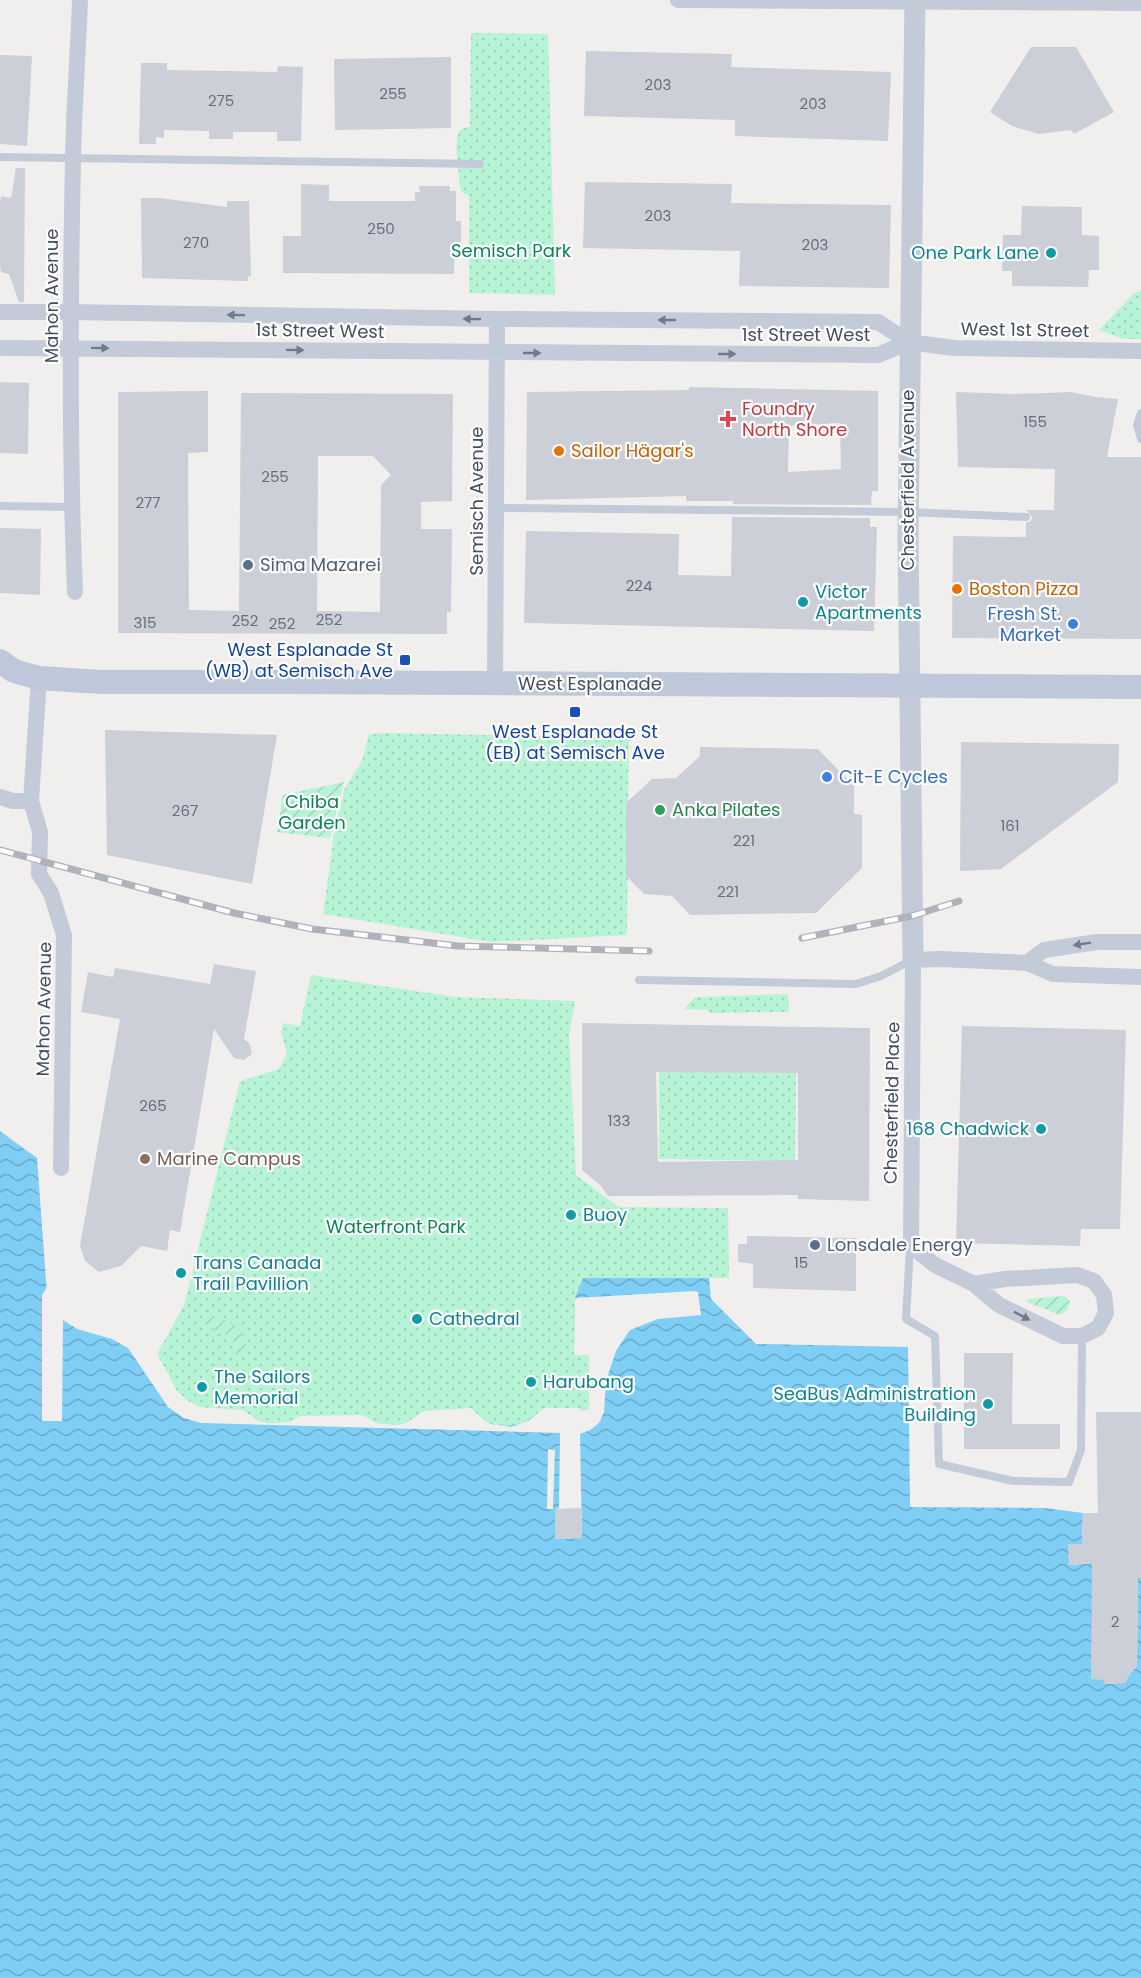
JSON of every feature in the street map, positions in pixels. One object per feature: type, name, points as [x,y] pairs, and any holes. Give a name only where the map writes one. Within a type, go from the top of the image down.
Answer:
[{"type":"main road","name":"West Esplanade","points":[[0,661],[14,670],[39,678],[101,682],[1141,687]]},
{"type":"street","name":"Mahon Avenue","points":[[75,592],[71,312],[73,158],[80,0]]},
{"type":"street","points":[[678,0],[1141,3]]},
{"type":"street","name":"Chesterfield Avenue","points":[[913,960],[908,512],[915,0]]},
{"type":"street","points":[[0,312],[71,312]]},
{"type":"street","name":"1st Street West","points":[[71,312],[878,322],[909,342]]},
{"type":"street","name":"Semisch Avenue","points":[[495,683],[497,319]]},
{"type":"street","name":"1st Street West","points":[[0,348],[878,355],[909,342]]},
{"type":"street","name":"West 1st Street","points":[[909,342],[954,348],[1141,351]]},
{"type":"street","name":"Mahon Avenue","points":[[39,678],[31,801],[40,832],[39,874],[51,893],[64,934],[61,1168]]},
{"type":"street","points":[[0,797],[13,801],[31,801]]},
{"type":"street","points":[[1028,963],[1044,950],[1097,942],[1141,942]]},
{"type":"street","points":[[913,960],[1028,963],[1053,975],[1140,977]]},
{"type":"street","name":"Chesterfield Place","points":[[910,1246],[913,960]]},
{"type":"street","points":[[910,1246],[935,1265],[974,1284],[999,1305],[1063,1336],[1083,1336],[1098,1328],[1106,1313],[1104,1295],[1094,1281],[1077,1275],[974,1284]]},
{"type":"lane","points":[[0,157],[480,164]]},
{"type":"lane","points":[[1141,413],[1137,425],[1141,439]]},
{"type":"lane","points":[[0,506],[72,507]]},
{"type":"lane","points":[[496,508],[908,512],[1026,518]]},
{"type":"lane","points":[[639,980],[856,984],[881,976],[913,960]]},
{"type":"lane","points":[[910,1246],[906,1319],[935,1336],[939,1464],[1013,1481],[1069,1482],[1081,1450],[1083,1336]]},
{"type":"green space","name":"Semisch Park","points":[[471,33],[548,34],[555,295],[469,293],[469,195],[464,194],[460,189],[456,149],[460,130],[470,126]]},
{"type":"green space","points":[[1141,290],[1141,339],[1123,339],[1099,330],[1132,295]]},
{"type":"green space","points":[[369,734],[629,738],[627,935],[491,942],[323,914],[335,827],[345,788],[362,761]]},
{"type":"green space","name":"Chiba Garden","points":[[344,782],[330,838],[277,832],[283,795]]},
{"type":"green space","name":"Waterfront Park","points":[[311,975],[454,997],[575,1001],[569,1035],[576,1175],[619,1207],[728,1208],[729,1278],[583,1278],[575,1355],[589,1355],[589,1410],[544,1408],[530,1420],[511,1427],[491,1424],[479,1416],[421,1414],[408,1422],[397,1425],[377,1423],[367,1418],[296,1419],[289,1422],[269,1423],[246,1414],[198,1410],[175,1393],[156,1356],[184,1305],[240,1081],[279,1069],[287,1053],[281,1032],[283,1023],[300,1026]]},
{"type":"green space","points":[[788,994],[789,1012],[708,1013],[708,1010],[684,1009],[695,997]]},
{"type":"green space","points":[[659,1070],[796,1073],[795,1161],[659,1159]]},
{"type":"green space","points":[[1065,1296],[1070,1301],[1068,1309],[1060,1315],[1027,1302],[1028,1299]]},
{"type":"green space","points":[[215,1318],[230,1322],[239,1329],[243,1334],[248,1355],[237,1359],[233,1342],[205,1320]]},
{"type":"water","points":[[0,1131],[37,1158],[47,1294],[130,1330],[175,1393],[198,1410],[246,1414],[269,1423],[289,1422],[296,1419],[367,1418],[377,1423],[397,1425],[408,1422],[421,1414],[474,1411],[491,1423],[509,1426],[527,1420],[544,1408],[589,1410],[589,1355],[574,1355],[575,1298],[583,1278],[709,1278],[711,1299],[756,1344],[908,1347],[910,1507],[1045,1508],[1083,1513],[1082,1538],[1094,1539],[1069,1565],[1092,1563],[1105,1684],[1125,1683],[1137,1666],[1138,1578],[1141,1578],[1141,1978],[0,1978]]},
{"type":"pier","points":[[50,1282],[50,1292],[131,1327],[148,1337],[177,1391],[187,1400],[199,1407],[243,1410],[259,1421],[269,1423],[289,1422],[300,1416],[362,1415],[377,1423],[397,1425],[408,1422],[424,1411],[471,1408],[491,1424],[511,1427],[530,1420],[544,1408],[589,1410],[589,1355],[574,1355],[575,1298],[695,1291],[698,1292],[701,1315],[658,1319],[630,1330],[616,1351],[606,1381],[604,1412],[599,1423],[580,1434],[582,1538],[555,1539],[555,1509],[559,1508],[560,1433],[201,1423],[184,1418],[168,1407],[128,1348],[112,1339],[77,1329],[63,1320],[62,1421],[42,1421],[42,1295]]},
{"type":"pier","points":[[548,1449],[555,1450],[553,1509],[547,1509]]},
{"type":"building","points":[[1031,47],[1076,47],[1114,112],[1074,134],[1071,130],[1039,134],[1012,126],[990,112]]},
{"type":"building","points":[[586,51],[732,54],[731,67],[891,72],[888,141],[735,136],[735,120],[584,116]]},
{"type":"building","points":[[0,55],[32,56],[27,146],[0,144]]},
{"type":"building","points":[[451,57],[451,128],[335,130],[334,59]]},
{"type":"building","points":[[141,63],[167,63],[167,70],[277,72],[278,66],[303,67],[301,141],[277,141],[277,132],[233,132],[233,139],[209,139],[209,131],[164,130],[164,138],[156,137],[156,144],[139,144]]},
{"type":"building","points":[[16,168],[25,168],[24,302],[19,302],[9,274],[1,272],[0,265],[1,196],[11,198]]},
{"type":"building","points":[[585,182],[732,184],[731,203],[891,205],[889,288],[739,286],[740,251],[583,248]]},
{"type":"building","points":[[301,184],[329,185],[329,201],[415,201],[415,192],[420,192],[419,186],[450,186],[450,191],[456,191],[456,221],[461,221],[461,242],[455,242],[454,274],[283,273],[283,236],[301,236]]},
{"type":"building","points":[[141,198],[161,198],[227,207],[227,201],[249,201],[251,277],[248,276],[248,281],[142,278]]},
{"type":"building","name":"One Park Lane","points":[[1022,206],[1082,207],[1082,235],[1099,236],[1099,270],[1089,270],[1088,287],[1012,286],[1012,271],[1002,271],[1003,235],[1021,235]]},
{"type":"building","points":[[0,382],[29,383],[28,454],[0,453]]},
{"type":"building","points":[[689,387],[878,391],[878,491],[872,491],[871,505],[733,504],[733,501],[686,501],[686,496],[526,500],[527,392],[689,390]],"holes":[[[840,423],[841,469],[788,472],[789,426]]]},
{"type":"building","points":[[208,391],[208,452],[188,453],[189,610],[239,611],[241,393],[453,394],[452,501],[421,502],[421,529],[452,529],[451,612],[447,612],[447,634],[118,633],[118,392]],"holes":[[[318,456],[373,456],[391,475],[381,485],[380,612],[317,611]]]},
{"type":"building","points":[[956,392],[1014,394],[1071,392],[1118,399],[1107,457],[1141,457],[1141,639],[952,638],[953,536],[1026,537],[1026,523],[1031,521],[1032,517],[1026,510],[1054,510],[1055,469],[958,467]]},
{"type":"building","points":[[732,517],[870,518],[870,527],[877,527],[874,631],[524,623],[526,531],[679,534],[678,575],[731,576]]},
{"type":"building","points":[[0,528],[41,529],[40,595],[0,593]]},
{"type":"building","points":[[105,730],[277,735],[252,884],[107,855]]},
{"type":"building","points":[[961,742],[1119,744],[1118,782],[1001,869],[960,871]]},
{"type":"building","points":[[700,747],[818,749],[854,786],[854,814],[862,815],[862,868],[816,913],[690,915],[672,896],[644,894],[626,876],[626,803],[652,779],[676,778],[700,756]]},
{"type":"building","points":[[214,964],[256,971],[244,1039],[250,1044],[252,1054],[244,1060],[234,1058],[214,1029],[180,1232],[170,1230],[167,1251],[141,1246],[121,1266],[99,1272],[85,1261],[80,1246],[120,1019],[81,1012],[88,972],[113,977],[115,968],[210,984]]},
{"type":"building","points":[[582,1023],[870,1028],[869,1201],[798,1199],[798,1195],[608,1196],[601,1186],[582,1170]],"holes":[[[656,1072],[798,1073],[798,1160],[658,1162]]]},
{"type":"building","name":"168 Chadwick","points":[[962,1026],[1126,1030],[1120,1229],[1081,1229],[1080,1246],[956,1243]]},
{"type":"building","points":[[747,1236],[856,1238],[856,1291],[753,1288],[753,1264],[738,1262],[738,1244],[747,1244]]},
{"type":"building","name":"SeaBus Administration Building","points":[[964,1353],[1013,1353],[1012,1424],[1060,1424],[1060,1449],[964,1449]]},
{"type":"building","points":[[1096,1412],[1141,1412],[1141,1578],[1138,1578],[1137,1666],[1125,1683],[1105,1684],[1104,1680],[1091,1679],[1092,1563],[1069,1565],[1068,1544],[1082,1544],[1083,1513],[1098,1513]]},
{"type":"building","points":[[581,1508],[582,1538],[555,1539],[555,1509]]},
{"type":"railway","points":[[0,850],[234,913],[312,929],[458,946],[649,951]]},
{"type":"railway","points":[[802,938],[912,916],[959,901]]},
{"type":"place","name":"One Park Lane","points":[[1051,253]]},
{"type":"place","name":"Foundry North Shore","points":[[728,419]]},
{"type":"place","name":"Sailor Hägar's","points":[[559,451]]},
{"type":"place","name":"Sima Mazarei","points":[[248,565]]},
{"type":"place","name":"Boston Pizza","points":[[957,589]]},
{"type":"place","name":"Victor Apartments","points":[[803,602]]},
{"type":"place","name":"Fresh St. Market","points":[[1073,624]]},
{"type":"place","name":"West Esplanade St (WB) at Semisch Ave","points":[[405,660]]},
{"type":"place","name":"West Esplanade St (EB) at Semisch Ave","points":[[575,712]]},
{"type":"place","name":"Cit-E Cycles","points":[[827,777]]},
{"type":"place","name":"Anka Pilates","points":[[660,810]]},
{"type":"place","name":"168 Chadwick","points":[[1041,1129]]},
{"type":"place","name":"Marine Campus","points":[[145,1159]]},
{"type":"place","name":"Buoy","points":[[571,1215]]},
{"type":"place","name":"Lonsdale Energy","points":[[815,1245]]},
{"type":"place","name":"Trans Canada Trail Pavillion","points":[[181,1273]]},
{"type":"place","name":"Cathedral","points":[[417,1319]]},
{"type":"place","name":"Harubang","points":[[531,1382]]},
{"type":"place","name":"The Sailors Memorial","points":[[202,1387]]},
{"type":"place","name":"SeaBus Administration Building","points":[[988,1404]]}]
